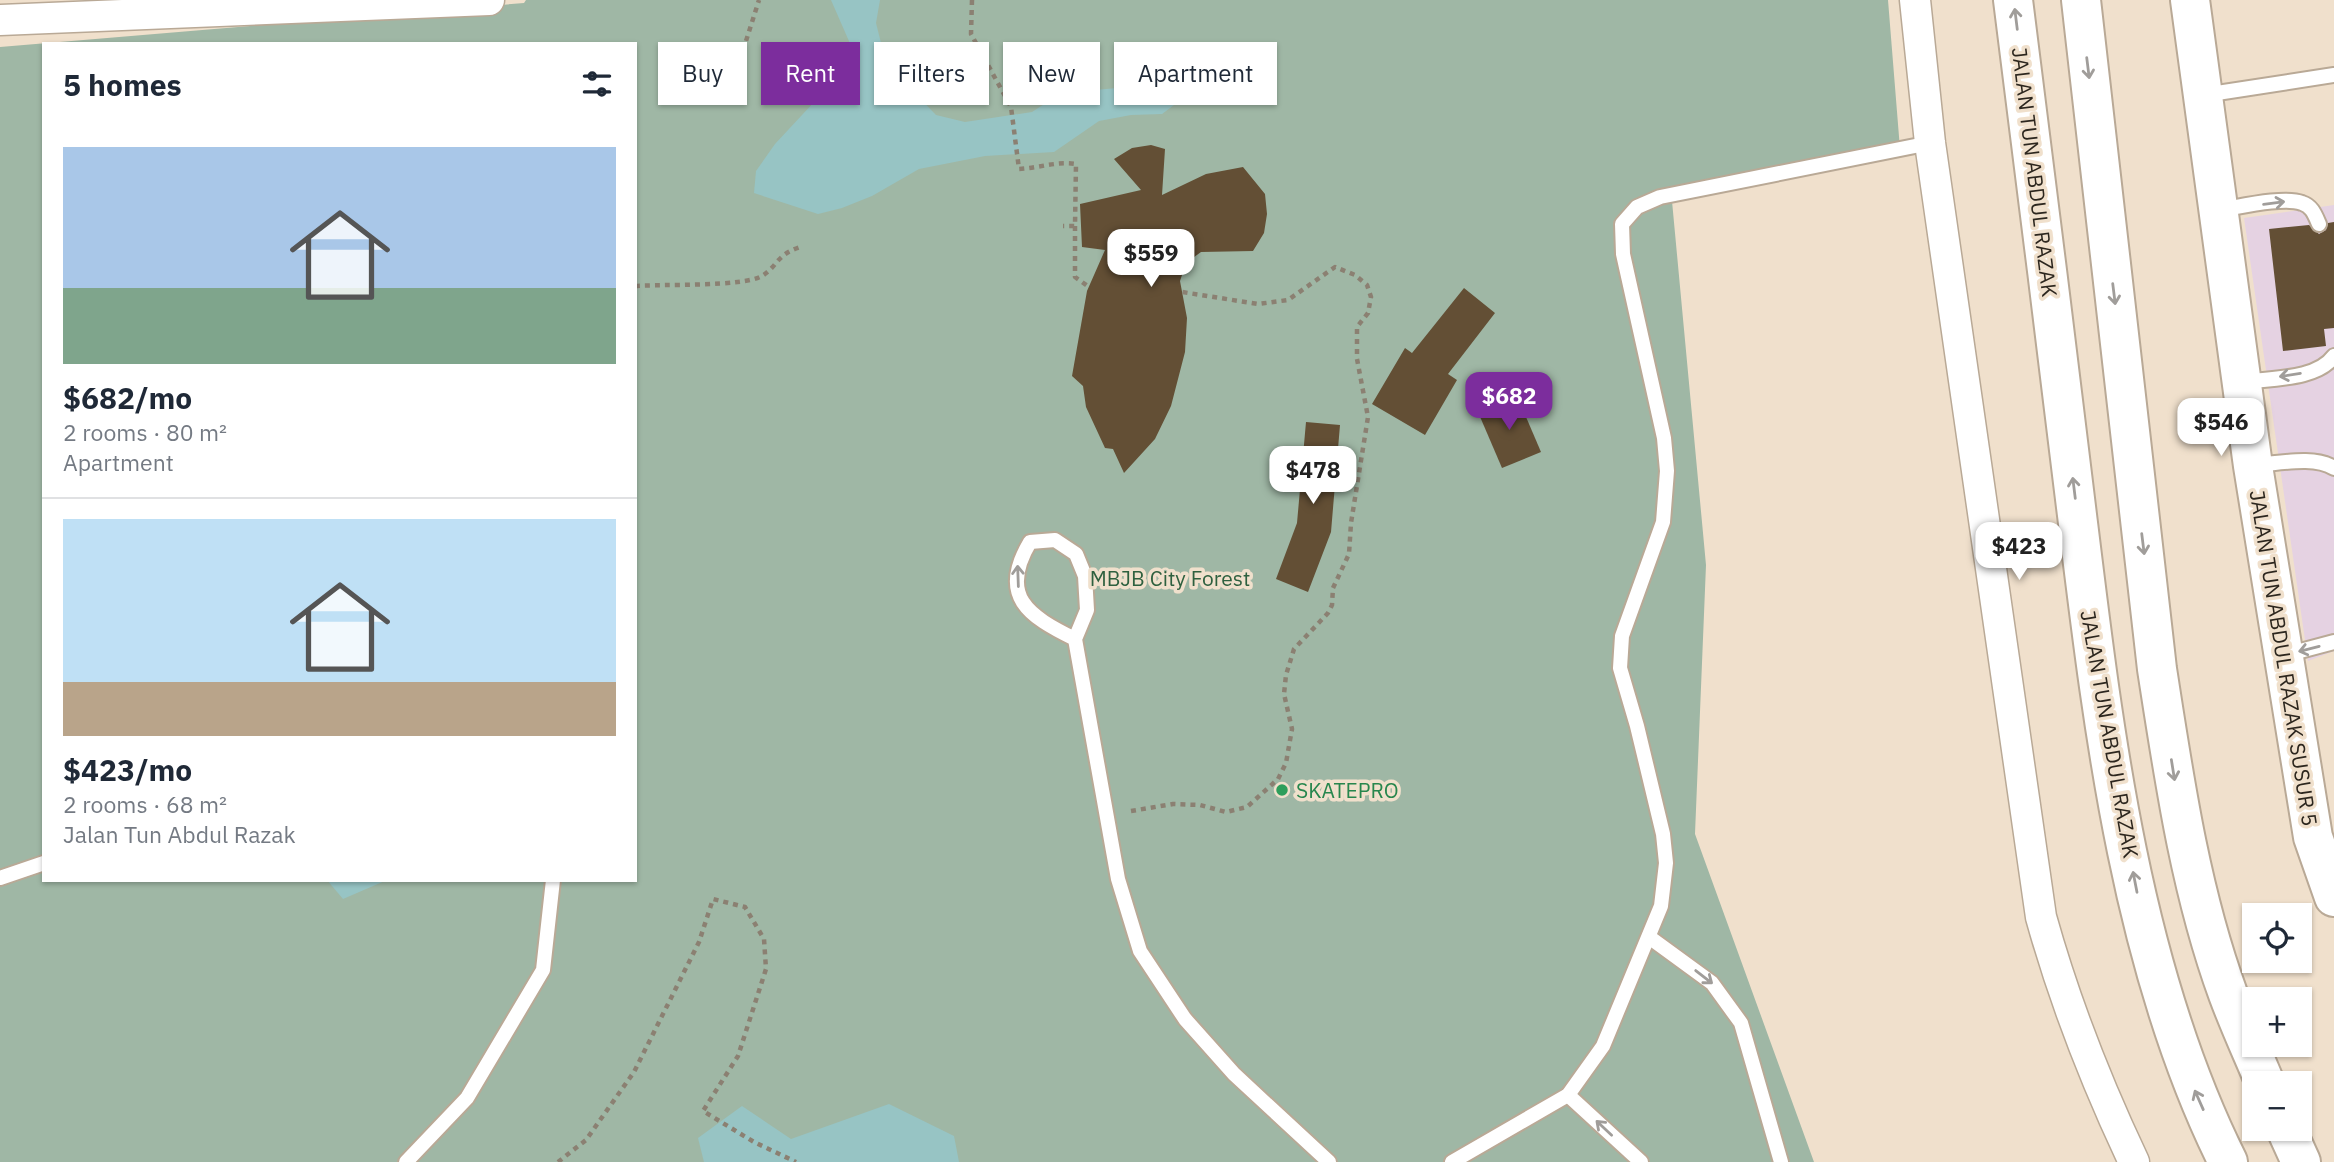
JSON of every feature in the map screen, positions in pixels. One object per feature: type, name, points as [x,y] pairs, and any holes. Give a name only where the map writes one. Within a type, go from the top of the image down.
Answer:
[{"type":"main road","name":"JALAN TUN ABDUL RAZAK","points":[[2013,0],[2098,686],[2140,907],[2161,991],[2192,1084],[2228,1162]]},
{"type":"main road","points":[[2081,0],[2157,669],[2174,779],[2209,932],[2228,993],[2260,1071]]},
{"type":"main road","name":"JALAN TUN ABDUL RAZAK SUSUR 5","points":[[2190,0],[2253,466],[2313,837],[2334,897]]},
{"type":"main road","points":[[2291,1141],[2301,1162]]},
{"type":"street","points":[[0,20],[489,0]]},
{"type":"street","points":[[1915,0],[1930,143],[2041,917],[2062,993],[2097,1085],[2134,1162]]},
{"type":"lane","points":[[2202,95],[2334,75]]},
{"type":"lane","points":[[1452,1162],[1568,1095],[1603,1046],[1661,906],[1664,844],[1637,726],[1620,668],[1622,636],[1663,522],[1667,471],[1664,438],[1623,254],[1622,224],[1637,207],[1660,197],[1930,143]]},
{"type":"lane","points":[[2217,210],[2289,201],[2303,203],[2314,211],[2319,224]]},
{"type":"lane","points":[[2240,383],[2315,372],[2328,365],[2334,356]]},
{"type":"lane","points":[[2253,466],[2314,462],[2327,463],[2334,468]]},
{"type":"lane","points":[[1074,639],[1039,622],[1018,597],[1017,563],[1030,541],[1055,540],[1076,554],[1085,576],[1087,610],[1074,639],[1118,879],[1140,951],[1185,1019],[1234,1074],[1329,1162]]},
{"type":"lane","points":[[2284,655],[2334,642]]},
{"type":"lane","points":[[0,878],[42,864]]},
{"type":"lane","points":[[406,1162],[467,1098],[543,970],[553,882]]},
{"type":"lane","points":[[1649,937],[1712,983],[1741,1023],[1781,1162]]},
{"type":"lane","points":[[1568,1095],[1641,1162]]},
{"type":"path","points":[[746,42],[759,0]]},
{"type":"path","points":[[972,0],[971,34],[1010,107],[1019,169],[1042,168],[1060,162],[1076,163],[1075,276],[1089,287]]},
{"type":"path","points":[[1063,226],[1075,226]]},
{"type":"path","points":[[637,286],[727,282],[761,276],[783,252],[800,247]]},
{"type":"path","points":[[1107,817],[1172,804],[1236,810],[1247,807],[1278,779],[1291,743],[1292,729],[1284,694],[1294,649],[1328,613],[1332,606],[1333,588],[1349,554],[1351,523],[1368,417],[1357,359],[1357,327],[1368,313],[1371,297],[1367,285],[1345,269],[1335,267],[1288,300],[1258,304],[1182,292]]},
{"type":"path","points":[[558,1162],[586,1140],[634,1072],[699,942],[713,899],[745,907],[765,939],[766,969],[738,1056],[703,1111],[796,1162]]},
{"type":"shaded area","points":[[2334,205],[2334,651],[2308,661],[2244,218]]},
{"type":"green space","name":"MBJB City Forest","points":[[526,0],[1888,0],[1900,149],[1672,201],[1706,565],[1695,834],[1814,1162],[0,1162],[0,47],[42,43],[42,882],[637,882],[637,42],[60,42],[524,3]]},
{"type":"water","points":[[831,0],[880,0],[876,23],[881,42],[874,42],[874,105],[926,105],[936,115],[965,122],[1032,112],[1043,105],[1100,105],[1100,90],[1114,88],[1114,105],[1174,105],[1162,114],[1131,115],[1099,121],[1054,152],[985,156],[919,169],[872,196],[818,214],[754,193],[756,171],[775,144],[811,105],[860,105],[860,42],[849,42]]},
{"type":"water","points":[[329,882],[382,882],[343,899]]},
{"type":"water","points":[[889,1104],[954,1136],[959,1162],[704,1162],[698,1138],[742,1106],[791,1139]]},
{"type":"building","points":[[1151,145],[1165,149],[1162,195],[1206,174],[1243,167],[1265,194],[1267,214],[1264,233],[1253,251],[1201,252],[1186,263],[1180,281],[1187,318],[1185,352],[1171,406],[1155,439],[1124,473],[1113,449],[1105,448],[1086,407],[1083,386],[1072,376],[1087,291],[1105,250],[1082,247],[1080,204],[1141,190],[1114,159],[1132,148]]},
{"type":"building","points":[[2334,222],[2334,328],[2324,329],[2326,346],[2283,351],[2269,229],[2309,225],[2319,234],[2326,230],[2328,223]]},
{"type":"building","points":[[1464,288],[1495,313],[1448,374],[1457,380],[1425,435],[1372,404],[1405,348],[1412,353]]},
{"type":"building","points":[[1517,396],[1541,452],[1502,468],[1478,412]]},
{"type":"building","points":[[1306,422],[1340,425],[1331,532],[1308,592],[1276,579],[1297,523]]},
{"type":"place","name":"SKATEPRO","points":[[1282,790]]}]
